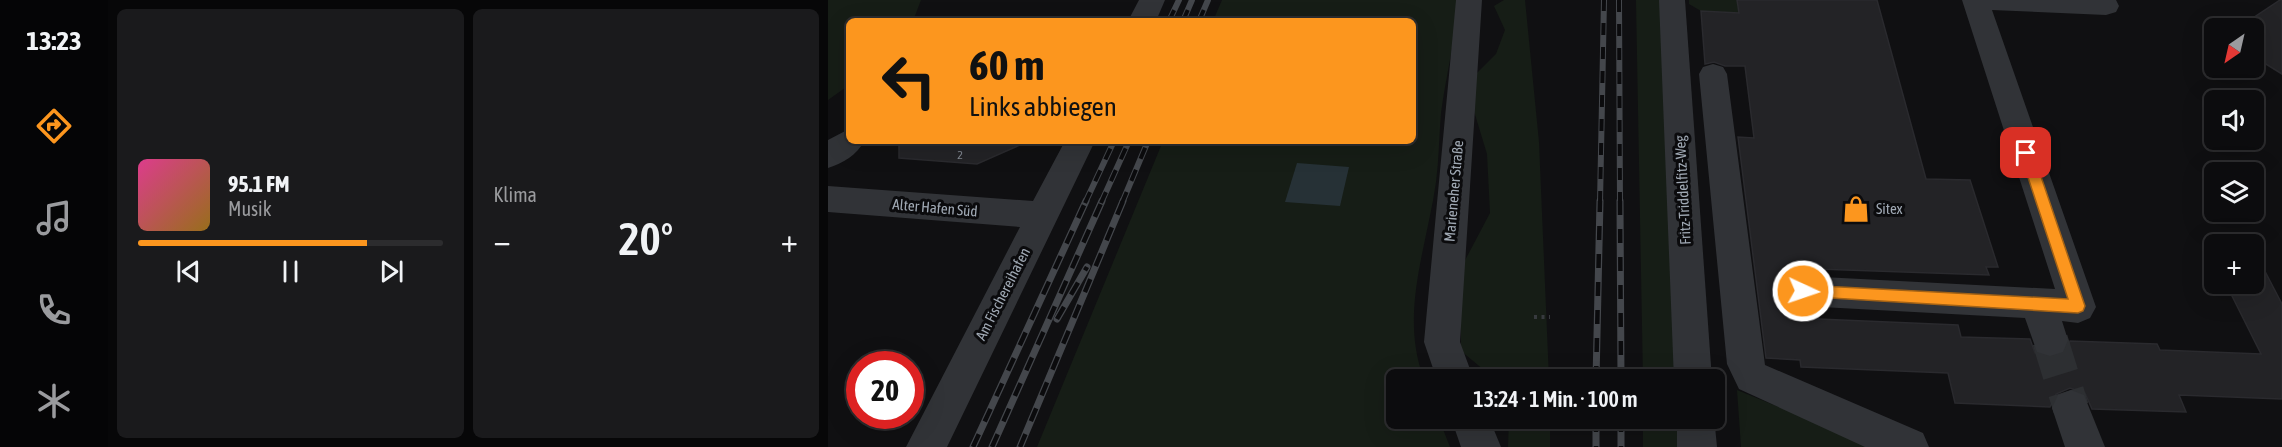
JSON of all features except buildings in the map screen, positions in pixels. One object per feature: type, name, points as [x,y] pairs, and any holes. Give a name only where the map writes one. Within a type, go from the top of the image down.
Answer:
[{"type":"street","points":[[1143,18],[1152,0]]},
{"type":"street","name":"Marieneher Straße","points":[[1452,369],[1442,342],[1469,0]]},
{"type":"street","name":"Fritz-Triddelfitz-Weg","points":[[1672,0],[1692,369]]},
{"type":"street","points":[[1803,291],[2078,306],[1975,0],[2072,2],[2106,6]]},
{"type":"street","points":[[1713,75],[1745,364],[1752,377],[1909,447]]},
{"type":"street","points":[[828,156],[846,143]]},
{"type":"street","name":"Am Fischereihafen","points":[[926,447],[1078,144]]},
{"type":"street","name":"Alter Hafen Süd","points":[[828,199],[1041,215]]},
{"type":"street","points":[[2038,303],[2050,340]]},
{"type":"street","points":[[2071,408],[2085,447]]},
{"type":"street","points":[[1474,429],[1481,447]]},
{"type":"street","points":[[1696,429],[1697,447]]},
{"type":"shaded area","points":[[828,0],[921,0],[914,18],[846,18],[846,87],[828,100]]},
{"type":"shaded area","points":[[1222,0],[1457,0],[1453,43],[1441,113],[1436,182],[1414,305],[1414,330],[1421,369],[1386,369],[1386,429],[1443,429],[1450,447],[1037,447],[1162,144],[1416,144],[1416,18],[1214,18]]},
{"type":"shaded area","points":[[1504,0],[1525,0],[1539,142],[1549,369],[1483,369],[1461,351],[1461,268],[1490,213],[1487,154],[1470,98],[1471,79],[1496,54],[1505,30],[1494,6]]},
{"type":"shaded area","points":[[1636,0],[1660,0],[1675,369],[1643,369]]},
{"type":"shaded area","points":[[1689,0],[1737,0],[1739,13],[1701,11],[1689,4]]},
{"type":"shaded area","points":[[1297,163],[1349,167],[1340,206],[1285,202]]},
{"type":"shaded area","points":[[1737,390],[1878,447],[1741,447]]},
{"type":"shaded area","points":[[1509,429],[1550,429],[1550,447],[1508,447]]},
{"type":"shaded area","points":[[1643,429],[1677,429],[1678,447],[1643,447]]},
{"type":"tunnel","points":[[2050,340],[2071,408]]},
{"type":"railway","points":[[1170,18],[1179,0]]},
{"type":"railway","points":[[1184,18],[1192,0]]},
{"type":"railway","points":[[1200,18],[1208,0]]},
{"type":"railway","points":[[1600,203],[1604,0]]},
{"type":"railway","points":[[1619,0],[1620,203]]},
{"type":"railway","points":[[1085,203],[1113,144]]},
{"type":"railway","points":[[1101,203],[1128,144]]},
{"type":"railway","points":[[1122,203],[1147,144]]},
{"type":"railway","points":[[973,447],[1086,201]]},
{"type":"railway","points":[[992,447],[1102,201]]},
{"type":"railway","points":[[1020,447],[1123,201]]},
{"type":"railway","points":[[1596,369],[1600,201]]},
{"type":"railway","points":[[1620,201],[1621,369]]},
{"type":"railway","points":[[1057,319],[1087,267]]},
{"type":"railway","points":[[1596,429],[1596,447]]},
{"type":"railway","points":[[1621,429],[1621,447]]},
{"type":"place","name":"Sitex","points":[[1856,209]]},
{"type":"route","points":[[1803,291],[2078,306],[2026,153]]}]
